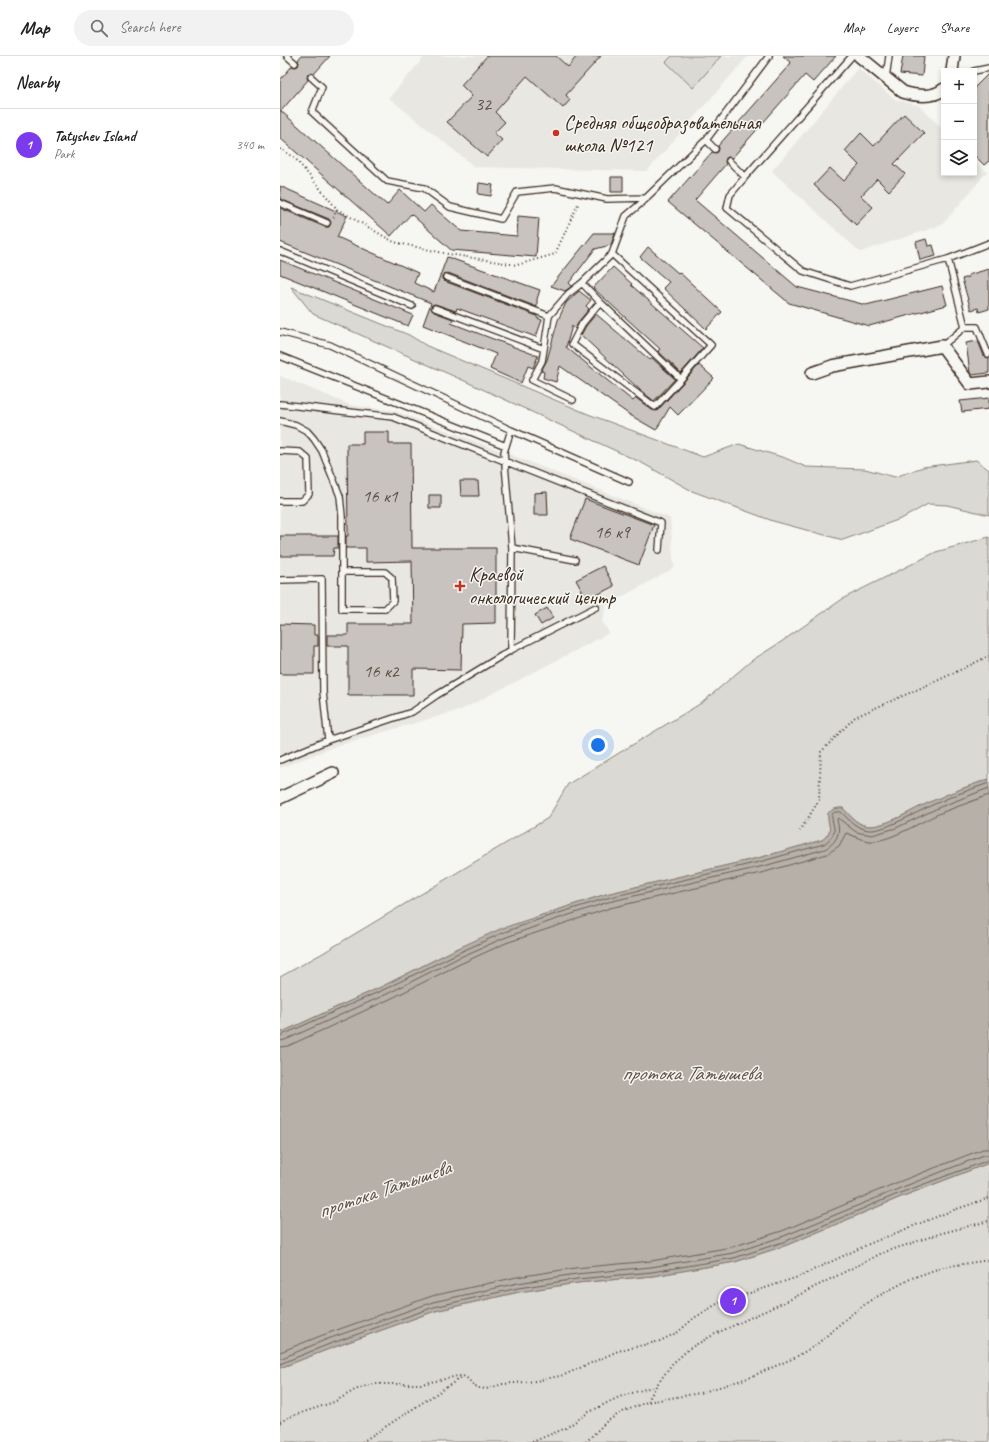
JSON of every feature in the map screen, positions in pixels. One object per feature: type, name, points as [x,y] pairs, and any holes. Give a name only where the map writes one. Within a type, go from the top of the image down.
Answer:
[{"type":"street","points":[[859,56],[903,92],[910,94],[934,95],[941,91]]},
{"type":"street","points":[[952,68],[954,56]]},
{"type":"street","points":[[812,373],[832,366],[942,346],[970,384],[989,382]]},
{"type":"street","points":[[280,798],[333,773]]},
{"type":"lane","points":[[287,56],[295,63]]},
{"type":"lane","points":[[573,400],[532,380],[542,361],[549,316],[568,294],[582,283],[612,254],[626,216],[706,140],[769,56]]},
{"type":"lane","points":[[852,56],[730,195],[727,208],[803,271],[850,286],[948,259],[989,243]]},
{"type":"lane","points":[[886,78],[889,56]]},
{"type":"lane","points":[[977,70],[989,68]]},
{"type":"lane","points":[[311,77],[322,87],[312,112],[387,181],[424,188],[450,207],[501,218],[517,192],[555,188],[607,200],[646,198]]},
{"type":"lane","points":[[706,140],[715,149]]},
{"type":"lane","points":[[729,161],[745,177]]},
{"type":"lane","points":[[280,202],[327,223]]},
{"type":"lane","points":[[280,251],[412,306]]},
{"type":"lane","points":[[600,302],[582,324],[572,344],[655,407],[711,345],[612,254]]},
{"type":"lane","points":[[948,259],[966,327]]},
{"type":"lane","points":[[446,277],[549,316]]},
{"type":"lane","points":[[582,283],[681,379]]},
{"type":"lane","points":[[435,308],[544,349]]},
{"type":"lane","points":[[942,346],[966,327],[977,327],[988,354],[989,353]]},
{"type":"lane","points":[[280,332],[330,345],[511,430],[629,482]]},
{"type":"lane","points":[[280,356],[506,446]]},
{"type":"lane","points":[[280,404],[394,417],[661,523],[659,550]]},
{"type":"lane","points":[[280,421],[296,425],[307,431],[322,451],[340,496],[342,516],[342,572],[342,609],[385,609],[392,601],[392,578],[385,572],[342,572]]},
{"type":"lane","points":[[511,430],[504,452],[512,548],[511,650]]},
{"type":"lane","points":[[280,452],[300,452],[308,459],[309,494],[302,501],[280,501]]},
{"type":"lane","points":[[512,548],[575,560]]},
{"type":"lane","points":[[280,580],[322,579],[323,692],[328,740]]},
{"type":"lane","points":[[280,760],[328,740],[412,712],[437,694],[511,650],[596,607]]},
{"type":"path","points":[[280,149],[294,157],[337,209],[394,242],[448,254],[517,265],[555,254],[579,202]]},
{"type":"path","points":[[327,223],[332,220],[337,209]]},
{"type":"path","points":[[800,831],[819,800],[821,752],[856,717],[989,656]]},
{"type":"path","points":[[280,1422],[292,1416],[334,1402],[355,1390],[374,1384],[422,1384],[451,1376],[463,1376],[478,1388],[486,1389],[503,1384],[536,1382],[564,1375],[618,1351],[660,1341],[678,1332],[705,1310],[723,1302],[798,1277],[871,1243],[989,1198]]},
{"type":"path","points":[[647,1402],[656,1386],[672,1364],[686,1352],[715,1334],[789,1300],[882,1253],[942,1233],[989,1221]]},
{"type":"path","points":[[586,1442],[597,1430],[615,1416],[647,1402],[700,1393],[771,1369],[816,1345],[849,1316],[871,1300],[912,1278],[943,1267],[989,1260]]},
{"type":"path","points":[[362,1442],[463,1376]]},
{"type":"path","points":[[532,1442],[566,1428],[589,1412],[619,1397],[656,1386]]},
{"type":"shaded area","name":"Средняя общеобразовательная школа №121","points":[[425,56],[748,56],[647,171],[475,167],[389,98]]},
{"type":"shaded area","points":[[672,56],[721,56],[693,88],[666,62]]},
{"type":"shaded area","points":[[858,68],[896,100],[918,105],[941,127],[941,176],[977,176],[977,162],[987,172],[942,225],[860,252],[772,171]]},
{"type":"shaded area","points":[[291,287],[409,335],[427,346],[588,414],[703,457],[739,444],[785,458],[806,467],[865,469],[895,477],[923,467],[976,460],[989,470],[989,515],[947,505],[928,504],[903,518],[843,540],[773,521],[692,491],[642,463],[467,382],[313,314]]},
{"type":"shaded area","name":"Краевой онкологический центр","points":[[280,376],[350,405],[395,411],[504,452],[670,518],[674,568],[607,605],[602,621],[609,633],[463,709],[336,746],[280,768]]},
{"type":"shaded area","points":[[989,537],[989,779],[950,793],[896,819],[879,825],[863,825],[855,820],[843,808],[835,809],[828,814],[830,828],[826,837],[822,840],[762,857],[606,894],[542,915],[454,950],[383,986],[280,1033],[280,977],[323,953],[548,818],[568,784],[703,702],[751,661],[844,598],[936,552]]},
{"type":"shaded area","points":[[989,1163],[989,1442],[280,1442],[280,1368],[435,1311],[519,1292],[577,1283],[653,1276],[735,1262],[787,1245],[901,1197]]},
{"type":"water","name":"протока Татышева","points":[[989,779],[989,1163],[901,1197],[787,1245],[735,1262],[653,1276],[577,1283],[519,1292],[435,1311],[280,1368],[280,1033],[383,986],[454,950],[500,929],[606,894],[762,857],[822,840],[826,837],[830,828],[828,813],[838,808],[843,808],[855,820],[863,825],[879,825],[896,819],[950,793]]},
{"type":"building","points":[[301,56],[330,56],[314,74],[308,74],[308,80],[281,111],[387,205],[400,190],[424,212],[431,205],[461,231],[517,236],[518,216],[539,218],[536,257],[451,250],[411,214],[391,236],[280,138],[280,80],[292,66],[298,66],[298,60]]},
{"type":"building","points":[[487,56],[556,56],[568,67],[577,56],[601,56],[566,95],[570,100],[563,108],[527,76],[495,112],[505,122],[494,133],[502,140],[487,157],[447,122],[472,96],[461,85]]},
{"type":"building","points":[[783,56],[836,56],[813,82],[805,75],[732,158],[726,158],[726,164],[695,200],[797,287],[866,305],[942,286],[947,305],[869,326],[789,303],[668,202],[712,152],[718,152],[718,146],[791,63]]},
{"type":"building","points":[[903,56],[924,56],[922,76],[900,74]]},
{"type":"building","points":[[989,73],[989,161],[984,165],[977,158],[977,85]]},
{"type":"building","points":[[904,114],[924,133],[894,164],[905,174],[889,191],[877,179],[861,196],[873,207],[856,225],[814,185],[830,168],[844,181],[859,165],[845,151],[861,133],[874,146]]},
{"type":"building","points":[[611,177],[623,177],[623,192],[611,192]]},
{"type":"building","points":[[479,183],[493,185],[491,196],[478,194]]},
{"type":"building","points":[[280,186],[347,216],[337,237],[418,273],[414,283],[434,292],[447,257],[540,290],[537,299],[537,307],[448,273],[442,276],[444,281],[537,316],[537,318],[542,320],[536,337],[457,308],[456,311],[435,304],[432,305],[431,308],[434,312],[453,319],[451,323],[538,356],[533,368],[528,366],[521,383],[490,369],[496,354],[423,325],[431,303],[280,242],[280,208],[325,227],[329,227],[331,223],[329,219],[280,199]]},
{"type":"building","points":[[594,233],[615,233],[611,245],[595,249],[569,283],[572,286],[565,291],[551,286]]},
{"type":"building","points":[[926,239],[928,246],[933,245],[936,256],[920,260],[916,242]]},
{"type":"building","points":[[648,247],[678,273],[679,272],[722,312],[706,329],[663,288],[669,282],[640,257]]},
{"type":"building","points":[[280,260],[413,315],[408,326],[280,274]]},
{"type":"building","points":[[613,267],[632,284],[631,285],[703,348],[681,373],[658,351],[660,349],[593,288]]},
{"type":"building","points":[[989,269],[989,309],[979,312],[978,308],[971,310],[962,279],[969,277],[968,275]]},
{"type":"building","points":[[579,291],[591,300],[586,306],[589,309],[579,321],[575,329],[572,326],[566,347],[633,401],[636,398],[652,410],[657,411],[699,365],[714,378],[678,415],[670,407],[656,430],[630,415],[560,366],[556,382],[543,378],[544,372],[541,371],[547,360],[558,320],[566,303]]},
{"type":"building","points":[[596,314],[650,360],[652,358],[675,379],[654,401],[640,390],[581,335]]},
{"type":"building","points":[[978,341],[984,356],[989,358],[989,373],[972,375],[970,373],[966,343]]},
{"type":"building","points":[[989,398],[989,409],[962,412],[960,401]]},
{"type":"building","points":[[363,432],[389,432],[389,444],[411,444],[412,548],[496,548],[496,623],[462,624],[461,670],[413,669],[413,695],[348,695],[348,646],[327,646],[327,635],[348,635],[348,624],[413,624],[412,561],[366,562],[366,548],[346,548],[346,536],[348,536],[347,444],[363,444]]},
{"type":"building","points":[[460,481],[478,481],[479,496],[461,496]]},
{"type":"building","points":[[547,492],[548,515],[534,515],[534,493]]},
{"type":"building","points":[[429,495],[441,495],[441,508],[429,508]]},
{"type":"building","points":[[585,499],[654,525],[639,565],[570,539]]},
{"type":"building","points":[[280,536],[338,536],[338,548],[334,548],[333,556],[280,556]]},
{"type":"building","points":[[603,566],[614,586],[587,600],[576,580]]},
{"type":"building","points":[[547,608],[553,618],[541,625],[535,615]]},
{"type":"building","points":[[280,624],[314,625],[314,635],[318,635],[318,646],[314,646],[314,674],[280,674]]},
{"type":"place","name":"Средняя общеобразовательная школа №121","points":[[556,133]]},
{"type":"place","name":"Краевой онкологический центр","points":[[460,586]]},
{"type":"place","name":"Tatyshev Island","points":[[733,1301]]}]
